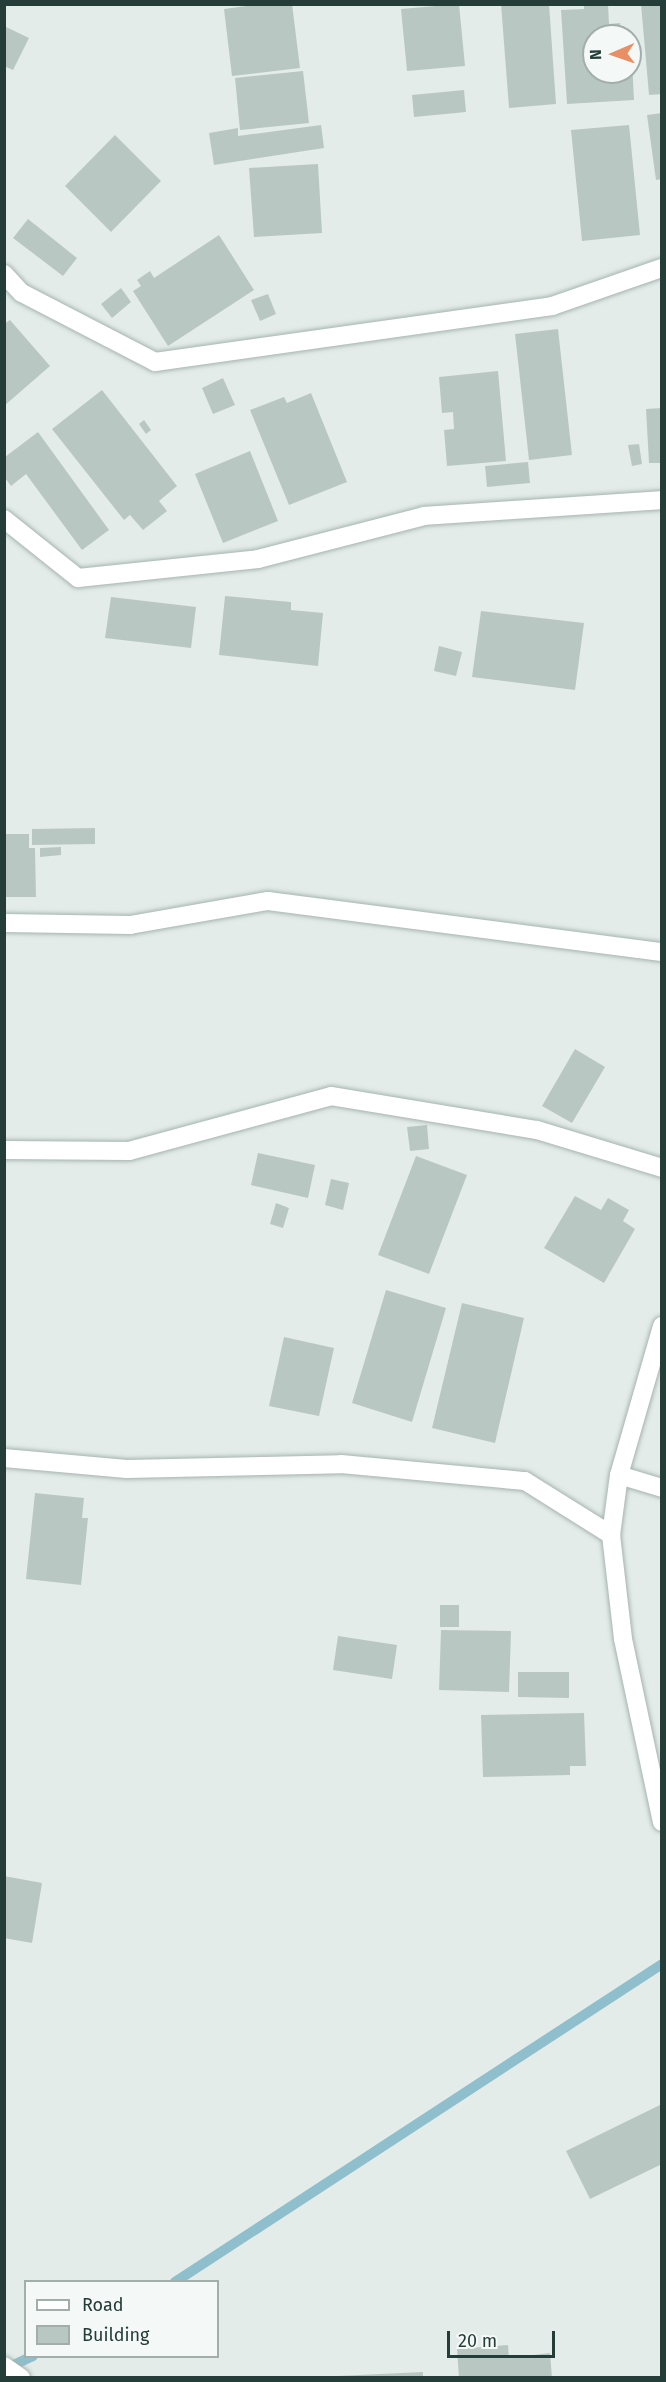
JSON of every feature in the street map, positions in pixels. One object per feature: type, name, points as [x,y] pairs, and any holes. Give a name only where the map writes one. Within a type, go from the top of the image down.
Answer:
[{"type":"street","points":[[4,274],[22,292],[154,362],[552,306],[662,268]]},
{"type":"street","points":[[4,519],[78,578],[258,559],[424,516],[662,500]]},
{"type":"street","points":[[4,923],[130,925],[268,901],[662,952]]},
{"type":"street","points":[[4,1150],[129,1151],[331,1096],[537,1130],[662,1168]]},
{"type":"street","points":[[662,1326],[619,1475],[611,1535],[623,1639],[662,1822]]},
{"type":"street","points":[[4,1458],[127,1469],[341,1464],[525,1481],[611,1535]]},
{"type":"street","points":[[619,1475],[662,1488]]},
{"type":"street","points":[[4,2366],[21,2378]]},
{"type":"building","points":[[262,4],[292,4],[300,68],[232,76],[224,9]]},
{"type":"building","points":[[459,4],[465,66],[407,71],[401,9]]},
{"type":"building","points":[[501,4],[549,4],[556,104],[509,108]]},
{"type":"building","points":[[584,4],[608,4],[609,24],[582,24],[582,84],[633,84],[634,100],[567,104],[561,10],[584,9]]},
{"type":"building","points":[[641,4],[662,4],[662,94],[649,95]]},
{"type":"building","points":[[4,26],[29,38],[13,70],[4,66]]},
{"type":"building","points":[[303,71],[309,123],[240,130],[235,78]]},
{"type":"building","points":[[464,90],[466,112],[414,117],[412,95]]},
{"type":"building","points":[[662,113],[662,179],[656,180],[647,115]]},
{"type":"building","points":[[321,125],[324,148],[214,165],[209,133],[238,128],[238,136]]},
{"type":"building","points":[[629,125],[640,235],[582,241],[571,130]]},
{"type":"building","points":[[115,135],[161,181],[111,232],[65,186]]},
{"type":"building","points":[[318,164],[322,233],[254,237],[249,168]]},
{"type":"building","points":[[28,219],[77,258],[63,276],[13,238]]},
{"type":"building","points":[[219,235],[254,290],[168,346],[133,291],[141,286],[137,280],[150,271],[154,278]]},
{"type":"building","points":[[121,288],[131,302],[112,318],[101,304]]},
{"type":"building","points":[[268,294],[276,314],[260,321],[251,300]]},
{"type":"building","points":[[10,320],[50,366],[4,406],[4,324]]},
{"type":"building","points":[[558,329],[572,455],[529,460],[515,334]]},
{"type":"building","points":[[498,371],[506,461],[447,466],[444,430],[454,429],[453,412],[442,413],[439,377]]},
{"type":"building","points":[[223,378],[235,405],[213,414],[202,388]]},
{"type":"building","points":[[102,390],[177,486],[159,501],[167,511],[143,530],[130,515],[124,520],[52,429]]},
{"type":"building","points":[[311,393],[347,482],[289,505],[250,410],[284,397],[287,403]]},
{"type":"building","points":[[662,408],[662,463],[649,463],[646,409]]},
{"type":"building","points":[[144,420],[151,430],[146,434],[139,424]]},
{"type":"building","points":[[38,432],[109,530],[82,550],[26,474],[11,486],[5,478],[5,457]]},
{"type":"building","points":[[639,444],[642,464],[632,466],[628,445]]},
{"type":"building","points":[[250,451],[278,521],[223,543],[195,474]]},
{"type":"building","points":[[528,462],[530,483],[487,487],[485,466]]},
{"type":"building","points":[[225,596],[291,602],[291,610],[323,613],[318,666],[219,655]]},
{"type":"building","points":[[111,597],[196,607],[191,648],[105,638]]},
{"type":"building","points":[[481,611],[584,623],[575,690],[472,677]]},
{"type":"building","points":[[439,646],[462,652],[456,676],[434,671]]},
{"type":"building","points":[[95,828],[95,844],[32,845],[32,829]]},
{"type":"building","points":[[4,834],[29,834],[29,848],[35,848],[36,897],[4,897]]},
{"type":"building","points":[[61,847],[61,855],[40,857],[40,848]]},
{"type":"building","points":[[575,1049],[605,1067],[572,1123],[542,1106]]},
{"type":"building","points":[[427,1125],[429,1149],[410,1151],[407,1127]]},
{"type":"building","points":[[258,1153],[315,1165],[308,1198],[251,1185]]},
{"type":"building","points":[[416,1156],[467,1175],[429,1274],[378,1255]]},
{"type":"building","points":[[331,1179],[349,1183],[343,1210],[325,1205]]},
{"type":"building","points":[[575,1196],[601,1210],[608,1198],[629,1210],[623,1221],[635,1229],[604,1283],[544,1248]]},
{"type":"building","points":[[276,1203],[289,1208],[283,1228],[270,1224]]},
{"type":"building","points":[[386,1290],[446,1308],[412,1422],[352,1403]]},
{"type":"building","points":[[462,1303],[524,1318],[495,1443],[432,1428]]},
{"type":"building","points":[[284,1337],[334,1348],[319,1416],[269,1406]]},
{"type":"building","points":[[35,1493],[84,1498],[82,1518],[88,1518],[81,1585],[26,1579]]},
{"type":"building","points":[[440,1605],[459,1605],[459,1627],[440,1627]]},
{"type":"building","points":[[441,1630],[511,1631],[509,1692],[439,1690]]},
{"type":"building","points":[[338,1636],[397,1645],[392,1679],[333,1670]]},
{"type":"building","points":[[518,1672],[569,1672],[569,1698],[518,1697]]},
{"type":"building","points":[[584,1713],[586,1766],[570,1766],[570,1775],[483,1777],[481,1715]]},
{"type":"building","points":[[4,1876],[42,1883],[32,1943],[4,1938]]},
{"type":"building","points":[[662,2104],[662,2164],[590,2199],[566,2151]]},
{"type":"building","points":[[508,2345],[509,2358],[550,2353],[552,2378],[459,2378],[457,2349]]},
{"type":"building","points":[[423,2372],[423,2378],[337,2378],[337,2376]]},
{"type":"waterway","points":[[178,2280],[662,1964]]},
{"type":"waterway","points":[[5,2369],[29,2358]]}]
